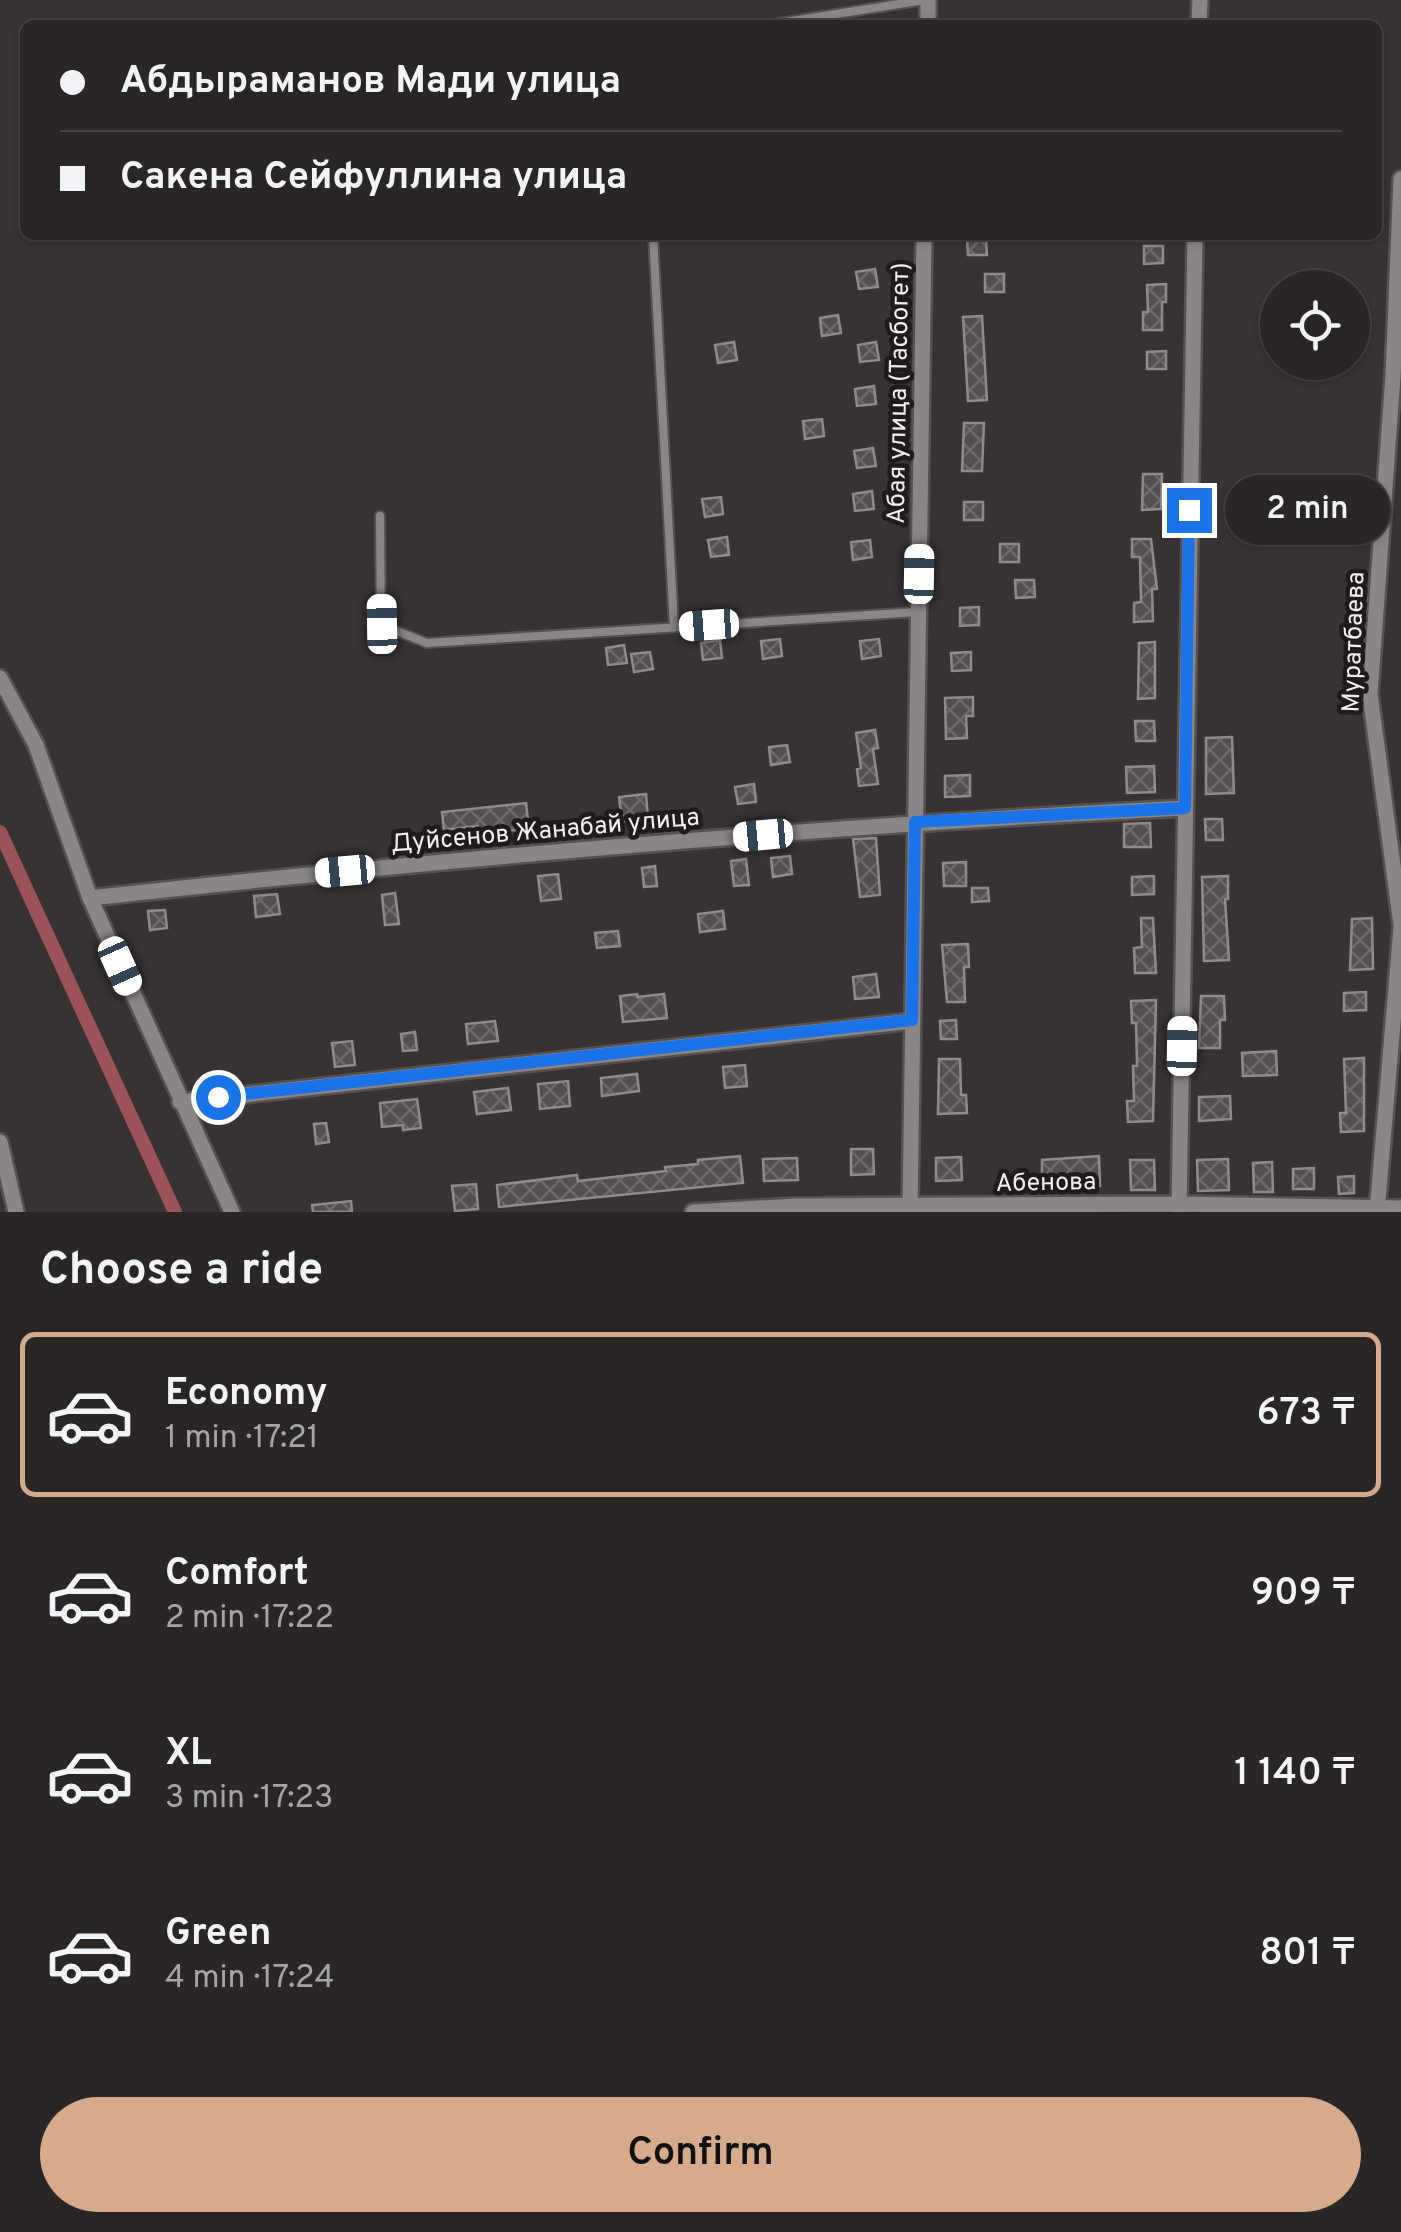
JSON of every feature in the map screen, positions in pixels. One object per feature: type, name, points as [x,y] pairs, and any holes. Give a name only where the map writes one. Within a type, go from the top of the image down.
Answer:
[{"type":"street","name":"Муратбаева","points":[[1377,1210],[1401,927],[1370,694],[1393,376],[1401,179]]},
{"type":"street","name":"Абая улица (Тасбогет)","points":[[910,1210],[924,240]]},
{"type":"street","points":[[1179,1208],[1195,240]]},
{"type":"street","points":[[0,678],[36,745],[90,898],[232,1212]]},
{"type":"street","name":"Дуйсенов Жанабай улица","points":[[90,898],[307,874],[915,822],[1185,808]]},
{"type":"street","points":[[180,1102],[912,1020]]},
{"type":"street","points":[[0,1142],[16,1212]]},
{"type":"street","name":"Абенова","points":[[693,1212],[796,1206],[910,1210],[1401,1208]]},
{"type":"lane","points":[[799,20],[926,0]]},
{"type":"lane","points":[[652,240],[674,628]]},
{"type":"lane","points":[[380,516],[382,624],[428,643],[918,612]]},
{"type":"building","points":[[967,240],[986,240],[987,255],[968,255]]},
{"type":"building","points":[[1144,246],[1163,246],[1163,263],[1144,264]]},
{"type":"building","points":[[875,269],[878,287],[859,289],[856,272]]},
{"type":"building","points":[[985,274],[1004,274],[1004,292],[985,292]]},
{"type":"building","points":[[1166,284],[1162,330],[1143,330],[1143,312],[1148,312],[1147,285]]},
{"type":"building","points":[[838,315],[841,333],[822,336],[820,318]]},
{"type":"building","points":[[982,316],[987,400],[968,401],[963,317]]},
{"type":"building","points":[[734,342],[737,360],[718,363],[715,345]]},
{"type":"building","points":[[876,342],[879,360],[860,362],[858,345]]},
{"type":"building","points":[[1166,351],[1166,369],[1147,369],[1147,352]]},
{"type":"building","points":[[874,386],[876,404],[857,406],[855,389]]},
{"type":"building","points":[[822,419],[824,436],[805,439],[803,421]]},
{"type":"building","points":[[964,423],[984,423],[982,471],[962,471]]},
{"type":"building","points":[[873,448],[876,466],[857,468],[854,451]]},
{"type":"building","points":[[1143,474],[1162,474],[1161,509],[1142,510]]},
{"type":"building","points":[[872,491],[874,509],[855,511],[853,494]]},
{"type":"building","points":[[721,497],[723,514],[705,517],[702,499]]},
{"type":"building","points":[[964,502],[983,502],[983,520],[964,520]]},
{"type":"building","points":[[727,537],[729,555],[711,557],[708,540]]},
{"type":"building","points":[[1132,539],[1151,539],[1157,589],[1152,589],[1153,621],[1134,622],[1134,603],[1141,602],[1140,557],[1132,557]]},
{"type":"building","points":[[870,540],[872,557],[853,560],[851,542]]},
{"type":"building","points":[[1000,544],[1019,544],[1019,562],[1000,562]]},
{"type":"building","points":[[1015,580],[1034,580],[1035,597],[1016,598]]},
{"type":"building","points":[[979,607],[979,625],[960,626],[960,608]]},
{"type":"building","points":[[780,639],[782,656],[763,659],[761,641]]},
{"type":"building","points":[[879,639],[881,656],[862,659],[860,641]]},
{"type":"building","points":[[720,640],[722,658],[703,660],[701,643]]},
{"type":"building","points":[[1155,642],[1155,698],[1138,699],[1139,643]]},
{"type":"building","points":[[624,645],[627,663],[608,665],[606,648]]},
{"type":"building","points":[[650,652],[653,669],[634,672],[631,654]]},
{"type":"building","points":[[971,652],[971,670],[952,671],[951,653]]},
{"type":"building","points":[[973,697],[973,716],[966,716],[967,738],[946,739],[945,698]]},
{"type":"building","points":[[1135,721],[1154,721],[1155,741],[1136,741]]},
{"type":"building","points":[[875,730],[878,748],[873,749],[878,784],[859,786],[857,769],[861,768],[856,733]]},
{"type":"building","points":[[1232,737],[1234,793],[1206,794],[1206,738]]},
{"type":"building","points":[[787,745],[790,762],[771,765],[769,747]]},
{"type":"building","points":[[1154,766],[1155,792],[1127,793],[1126,767]]},
{"type":"building","points":[[970,775],[970,796],[945,797],[945,776]]},
{"type":"building","points":[[754,784],[756,802],[738,804],[735,787]]},
{"type":"building","points":[[646,794],[648,818],[622,822],[619,797]]},
{"type":"building","points":[[526,803],[529,829],[479,833],[478,826],[444,830],[442,812]]},
{"type":"building","points":[[1205,819],[1222,819],[1223,840],[1206,840]]},
{"type":"building","points":[[1150,823],[1151,847],[1124,847],[1124,824]]},
{"type":"building","points":[[876,838],[880,895],[860,897],[853,839]]},
{"type":"building","points":[[790,856],[792,874],[773,877],[771,858]]},
{"type":"building","points":[[746,859],[749,885],[734,886],[731,861]]},
{"type":"building","points":[[966,862],[966,886],[944,886],[943,863]]},
{"type":"building","points":[[655,866],[657,886],[644,887],[642,868]]},
{"type":"building","points":[[558,874],[561,899],[541,901],[538,876]]},
{"type":"building","points":[[1154,876],[1154,894],[1132,895],[1132,877]]},
{"type":"building","points":[[1228,876],[1225,899],[1229,960],[1204,961],[1202,877]]},
{"type":"building","points":[[972,888],[988,888],[989,901],[972,902]]},
{"type":"building","points":[[395,893],[399,924],[385,925],[382,895]]},
{"type":"building","points":[[277,894],[280,914],[256,917],[254,896]]},
{"type":"building","points":[[165,910],[167,928],[150,930],[148,911]]},
{"type":"building","points":[[723,911],[725,929],[700,932],[698,914]]},
{"type":"building","points":[[1141,918],[1153,918],[1156,973],[1135,973],[1134,948],[1142,947]]},
{"type":"building","points":[[1372,918],[1373,969],[1350,970],[1352,919]]},
{"type":"building","points":[[618,931],[620,946],[597,948],[595,933]]},
{"type":"building","points":[[968,944],[965,1002],[947,1002],[942,945]]},
{"type":"building","points":[[876,974],[879,997],[855,999],[853,977]]},
{"type":"building","points":[[1366,992],[1366,1010],[1344,1011],[1344,993]]},
{"type":"building","points":[[664,994],[667,1018],[623,1022],[620,996]]},
{"type":"building","points":[[1201,996],[1224,996],[1220,1048],[1199,1048]]},
{"type":"building","points":[[1156,1000],[1153,1121],[1128,1122],[1127,1101],[1134,1101],[1133,1066],[1137,1066],[1131,1001]]},
{"type":"building","points":[[956,1020],[957,1039],[941,1039],[940,1021]]},
{"type":"building","points":[[495,1021],[498,1041],[468,1044],[466,1024]]},
{"type":"building","points":[[415,1032],[417,1050],[403,1051],[401,1034]]},
{"type":"building","points":[[352,1041],[355,1065],[335,1067],[332,1043]]},
{"type":"building","points":[[1276,1051],[1277,1075],[1243,1076],[1242,1053]]},
{"type":"building","points":[[1364,1058],[1364,1131],[1341,1132],[1340,1113],[1346,1113],[1344,1059]]},
{"type":"building","points":[[939,1059],[960,1059],[961,1095],[966,1095],[967,1113],[938,1114]]},
{"type":"building","points":[[745,1065],[747,1086],[725,1088],[723,1067]]},
{"type":"building","points":[[637,1074],[639,1091],[602,1096],[601,1078]]},
{"type":"building","points":[[568,1081],[570,1106],[540,1109],[538,1084]]},
{"type":"building","points":[[508,1088],[511,1110],[477,1114],[474,1092]]},
{"type":"building","points":[[1230,1096],[1231,1119],[1199,1121],[1199,1097]]},
{"type":"building","points":[[417,1099],[421,1128],[382,1127],[380,1103]]},
{"type":"building","points":[[326,1123],[329,1142],[316,1144],[314,1124]]},
{"type":"building","points":[[851,1149],[873,1149],[874,1174],[851,1175]]},
{"type":"building","points":[[740,1156],[743,1183],[499,1207],[497,1185],[577,1175],[578,1181],[666,1171],[665,1167],[698,1164],[698,1160]]},
{"type":"building","points":[[1099,1156],[1100,1186],[1042,1186],[1042,1160]]},
{"type":"building","points":[[961,1157],[962,1180],[936,1181],[936,1158]]},
{"type":"building","points":[[797,1158],[798,1180],[764,1181],[763,1159]]},
{"type":"building","points":[[1228,1159],[1229,1190],[1198,1191],[1197,1160]]},
{"type":"building","points":[[1130,1160],[1154,1160],[1155,1190],[1131,1190]]},
{"type":"building","points":[[1272,1162],[1273,1192],[1254,1192],[1253,1163]]},
{"type":"building","points":[[1314,1168],[1314,1189],[1293,1189],[1293,1169]]},
{"type":"building","points":[[1354,1176],[1354,1193],[1339,1194],[1338,1177]]},
{"type":"building","points":[[476,1184],[478,1209],[455,1211],[452,1186]]},
{"type":"building","points":[[351,1201],[352,1212],[313,1212],[312,1205]]},
{"type":"waterway","points":[[0,832],[175,1212]]},
{"type":"route","points":[[218,1097],[912,1020],[915,822],[1185,808],[1189,510]]}]
